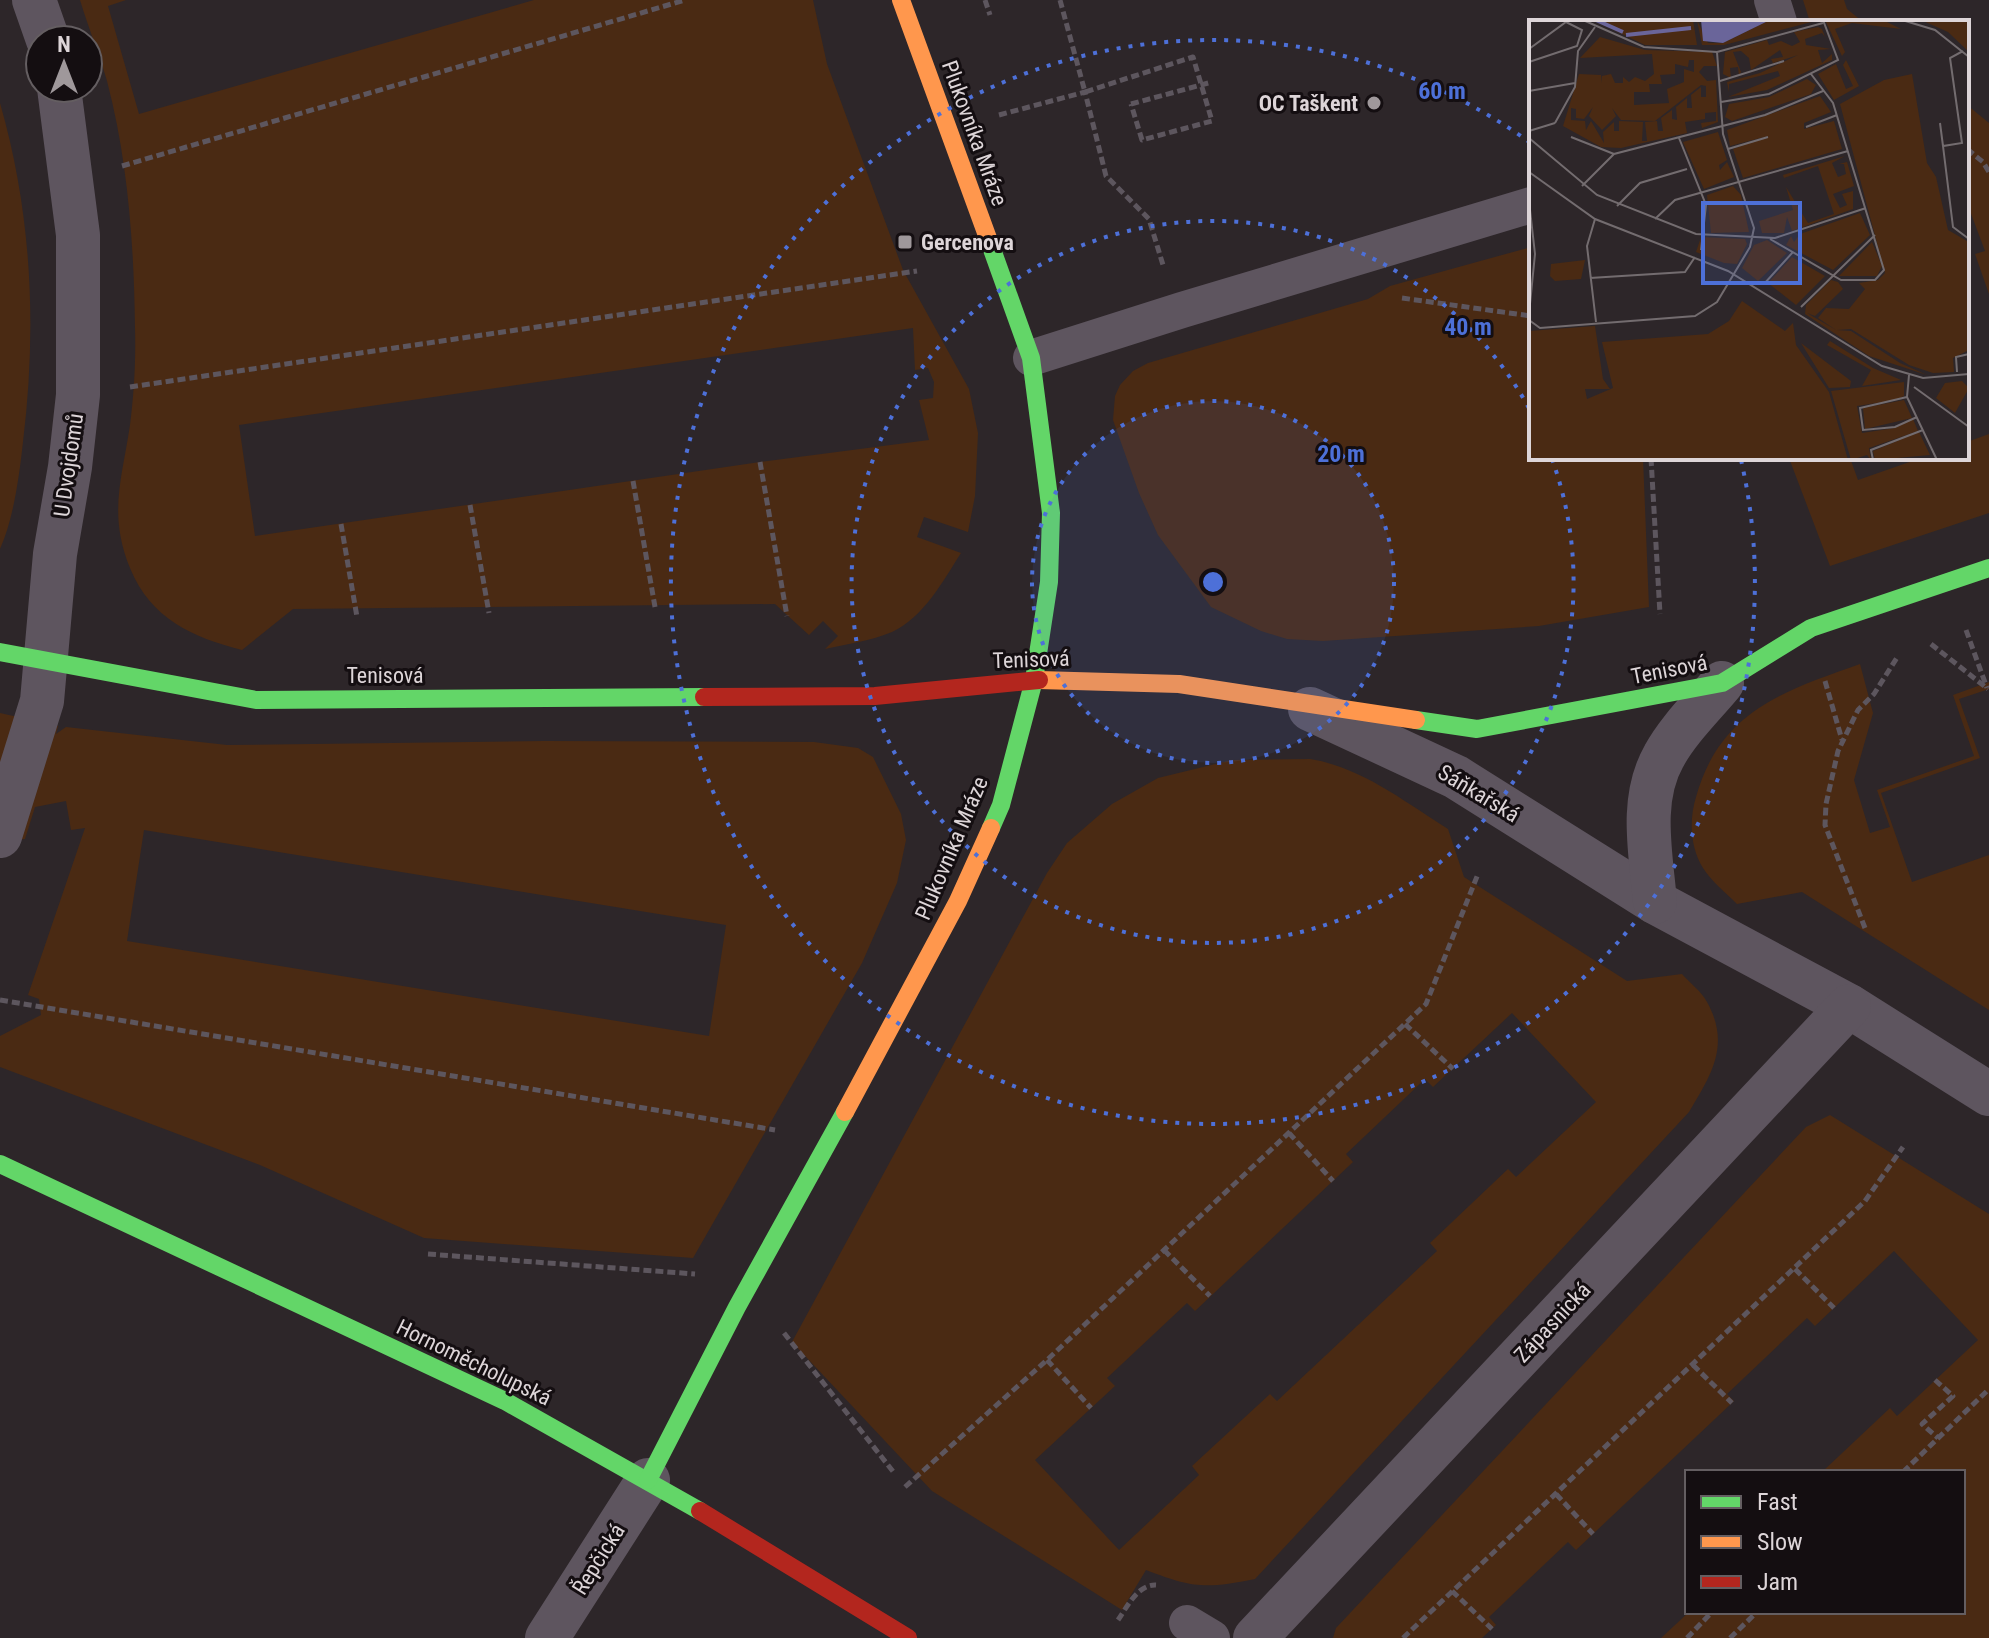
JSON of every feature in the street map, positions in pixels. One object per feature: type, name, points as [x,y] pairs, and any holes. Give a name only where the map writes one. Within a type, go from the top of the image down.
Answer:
[{"type":"street","points":[[34,0],[42,24]]},
{"type":"street","name":"Plukovníka Mráze","points":[[648,1480],[737,1307],[958,901],[1001,805],[1034,680],[1049,582],[1051,513],[1031,358],[901,0]]},
{"type":"street","name":"U Dvojdomů","points":[[0,836],[42,701],[55,554],[78,395],[78,235],[61,104]]},
{"type":"street","name":"Tenisová","points":[[0,652],[256,700],[875,696],[1034,680],[1179,684],[1477,729],[1722,683],[1811,628],[1989,568]]},
{"type":"street","points":[[1655,902],[1648,811],[1652,783],[1664,754],[1722,683]]},
{"type":"street","name":"Sáňkařská","points":[[1294,701],[1456,777],[1655,902],[1849,1006],[1989,1094]]},
{"type":"street","name":"Zápasnická","points":[[1255,1638],[1849,1006]]},
{"type":"street","name":"Hornoměcholupská","points":[[0,1164],[505,1401],[648,1480],[908,1638]]},
{"type":"street","name":"Řepčická","points":[[547,1638],[648,1480]]},
{"type":"lane","points":[[1772,0],[1778,20]]},
{"type":"lane","points":[[1031,358],[1529,206]]},
{"type":"path","points":[[117,167],[685,0]]},
{"type":"path","points":[[985,0],[990,15]]},
{"type":"path","points":[[1060,0],[1106,176],[1149,219],[1166,273]]},
{"type":"path","points":[[948,129],[1085,92],[1193,57],[1212,121],[1142,140],[1131,104],[1212,82]]},
{"type":"path","points":[[1969,151],[1983,162],[1989,172]]},
{"type":"path","points":[[125,388],[917,271]]},
{"type":"path","points":[[1387,296],[1529,316]]},
{"type":"path","points":[[1651,460],[1660,614]]},
{"type":"path","points":[[760,462],[787,616]]},
{"type":"path","points":[[633,481],[655,607]]},
{"type":"path","points":[[470,505],[489,613]]},
{"type":"path","points":[[341,524],[357,617]]},
{"type":"path","points":[[1924,638],[1988,689],[1964,624]]},
{"type":"path","points":[[1865,928],[1825,825],[1830,777],[1858,710],[1874,694],[1905,644]]},
{"type":"path","points":[[1823,673],[1843,741]]},
{"type":"path","points":[[905,1487],[1047,1360],[1426,1004],[1478,874]]},
{"type":"path","points":[[0,1000],[780,1131]]},
{"type":"path","points":[[1405,1024],[1453,1069]]},
{"type":"path","points":[[1289,1133],[1333,1181]]},
{"type":"path","points":[[1403,1638],[1865,1201],[1903,1147]]},
{"type":"path","points":[[1164,1250],[1210,1296]]},
{"type":"path","points":[[428,1254],[696,1274]]},
{"type":"path","points":[[1795,1269],[1834,1308]]},
{"type":"path","points":[[782,1331],[895,1474]]},
{"type":"path","points":[[1047,1360],[1091,1408]]},
{"type":"path","points":[[1693,1365],[1732,1403]]},
{"type":"path","points":[[1935,1380],[1953,1396],[1922,1424],[1938,1438]]},
{"type":"path","points":[[1905,1470],[1989,1389]]},
{"type":"path","points":[[1556,1494],[1593,1534]]},
{"type":"path","points":[[1452,1591],[1492,1629]]},
{"type":"path","points":[[1687,1638],[1710,1614]]},
{"type":"path","points":[[1730,1638],[1755,1614]]},
{"type":"shaded area","points":[[80,0],[126,0],[108,6],[139,114],[534,0],[813,0],[827,64],[903,270],[969,389],[978,433],[975,496],[968,532],[924,517],[917,537],[961,553],[923,608],[903,625],[867,640],[825,649],[838,636],[823,621],[809,635],[775,604],[293,609],[242,650],[206,639],[175,623],[161,613],[139,586],[123,549],[120,530],[119,496],[135,364],[131,234],[125,172],[104,71],[104,24],[88,24]],"holes":[[[913,328],[915,370],[928,368],[934,382],[933,398],[919,400],[929,440],[255,536],[239,425]]]},
{"type":"shaded area","points":[[1803,0],[1844,0],[1847,9],[1861,20],[1809,20]]},
{"type":"shaded area","points":[[0,103],[11,145],[25,229],[30,357],[20,469],[0,549]]},
{"type":"shaded area","points":[[1969,107],[1989,123],[1989,294],[1975,254],[1985,251],[1969,208]]},
{"type":"shaded area","points":[[1529,248],[1529,460],[1643,460],[1649,607],[1539,626],[1323,641],[1287,639],[1261,631],[1211,607],[1158,535],[1139,493],[1113,420],[1115,396],[1120,385],[1133,371],[1148,363],[1368,299],[1390,286]]},
{"type":"shaded area","points":[[1989,434],[1989,513],[1830,566],[1790,460],[1851,460],[1858,480],[1915,460],[1969,460],[1969,441]]},
{"type":"shaded area","points":[[1860,664],[1873,713],[1854,780],[1870,833],[1890,827],[1877,790],[1974,756],[1953,695],[1989,682],[1989,689],[1959,699],[1980,758],[1881,793],[1912,882],[1989,855],[1989,1010],[1802,892],[1737,904],[1706,873],[1695,851],[1692,824],[1696,797],[1707,768],[1738,724],[1781,695]]},
{"type":"shaded area","points":[[0,713],[58,726],[56,734],[66,727],[227,745],[814,742],[858,748],[873,757],[901,814],[906,840],[897,883],[862,963],[693,1258],[424,1238],[260,1165],[0,1067],[0,1036],[41,1015],[39,999],[28,995],[85,828],[71,830],[66,801],[35,807],[25,839],[0,842]],"holes":[[[144,830],[726,925],[709,1036],[127,941]]]},
{"type":"shaded area","points":[[1310,759],[1347,770],[1382,787],[1448,829],[1464,877],[1627,981],[1682,974],[1707,1002],[1714,1018],[1718,1046],[1711,1072],[1689,1112],[1255,1579],[1199,1585],[1146,1570],[1122,1610],[932,1491],[792,1342],[1047,873],[1067,843],[1112,804],[1158,778],[1232,760]],"holes":[[[1512,1013],[1596,1102],[1516,1177],[1508,1169],[1430,1243],[1437,1251],[1277,1401],[1270,1394],[1192,1466],[1199,1475],[1119,1550],[1035,1460],[1115,1386],[1107,1378],[1187,1303],[1195,1311],[1353,1162],[1346,1154],[1425,1079],[1433,1087]]]},
{"type":"shaded area","points":[[1830,1115],[1989,1214],[1989,1638],[1661,1638],[1687,1614],[1965,1614],[1965,1470],[1824,1470],[1890,1408],[1897,1416],[1978,1340],[1894,1251],[1815,1326],[1807,1318],[1727,1394],[1734,1401],[1576,1550],[1568,1542],[1489,1617],[1496,1625],[1482,1638],[1333,1638],[1336,1628],[1806,1127]]},
{"type":"traffic: fast","points":[[989,241],[1031,358],[1051,513],[1049,582],[1034,680],[1001,805],[991,828]]},
{"type":"traffic: fast","points":[[1416,720],[1477,729],[1722,683],[1811,628],[1989,568]]},
{"type":"traffic: fast","points":[[0,652],[256,700],[704,697]]},
{"type":"traffic: fast","points":[[648,1480],[737,1307],[845,1112]]},
{"type":"traffic: fast","points":[[0,1164],[505,1401],[700,1511]]},
{"type":"traffic: slow","points":[[901,0],[989,241]]},
{"type":"traffic: slow","points":[[1039,680],[1179,684],[1416,720]]},
{"type":"traffic: slow","points":[[845,1112],[958,901],[991,828]]},
{"type":"traffic: jam","points":[[704,697],[875,696],[1039,680]]},
{"type":"traffic: jam","points":[[700,1511],[908,1638]]},
{"type":"place","name":"OC Taškent","points":[[1374,103]]},
{"type":"place","name":"Gercenova","points":[[905,242]]}]
